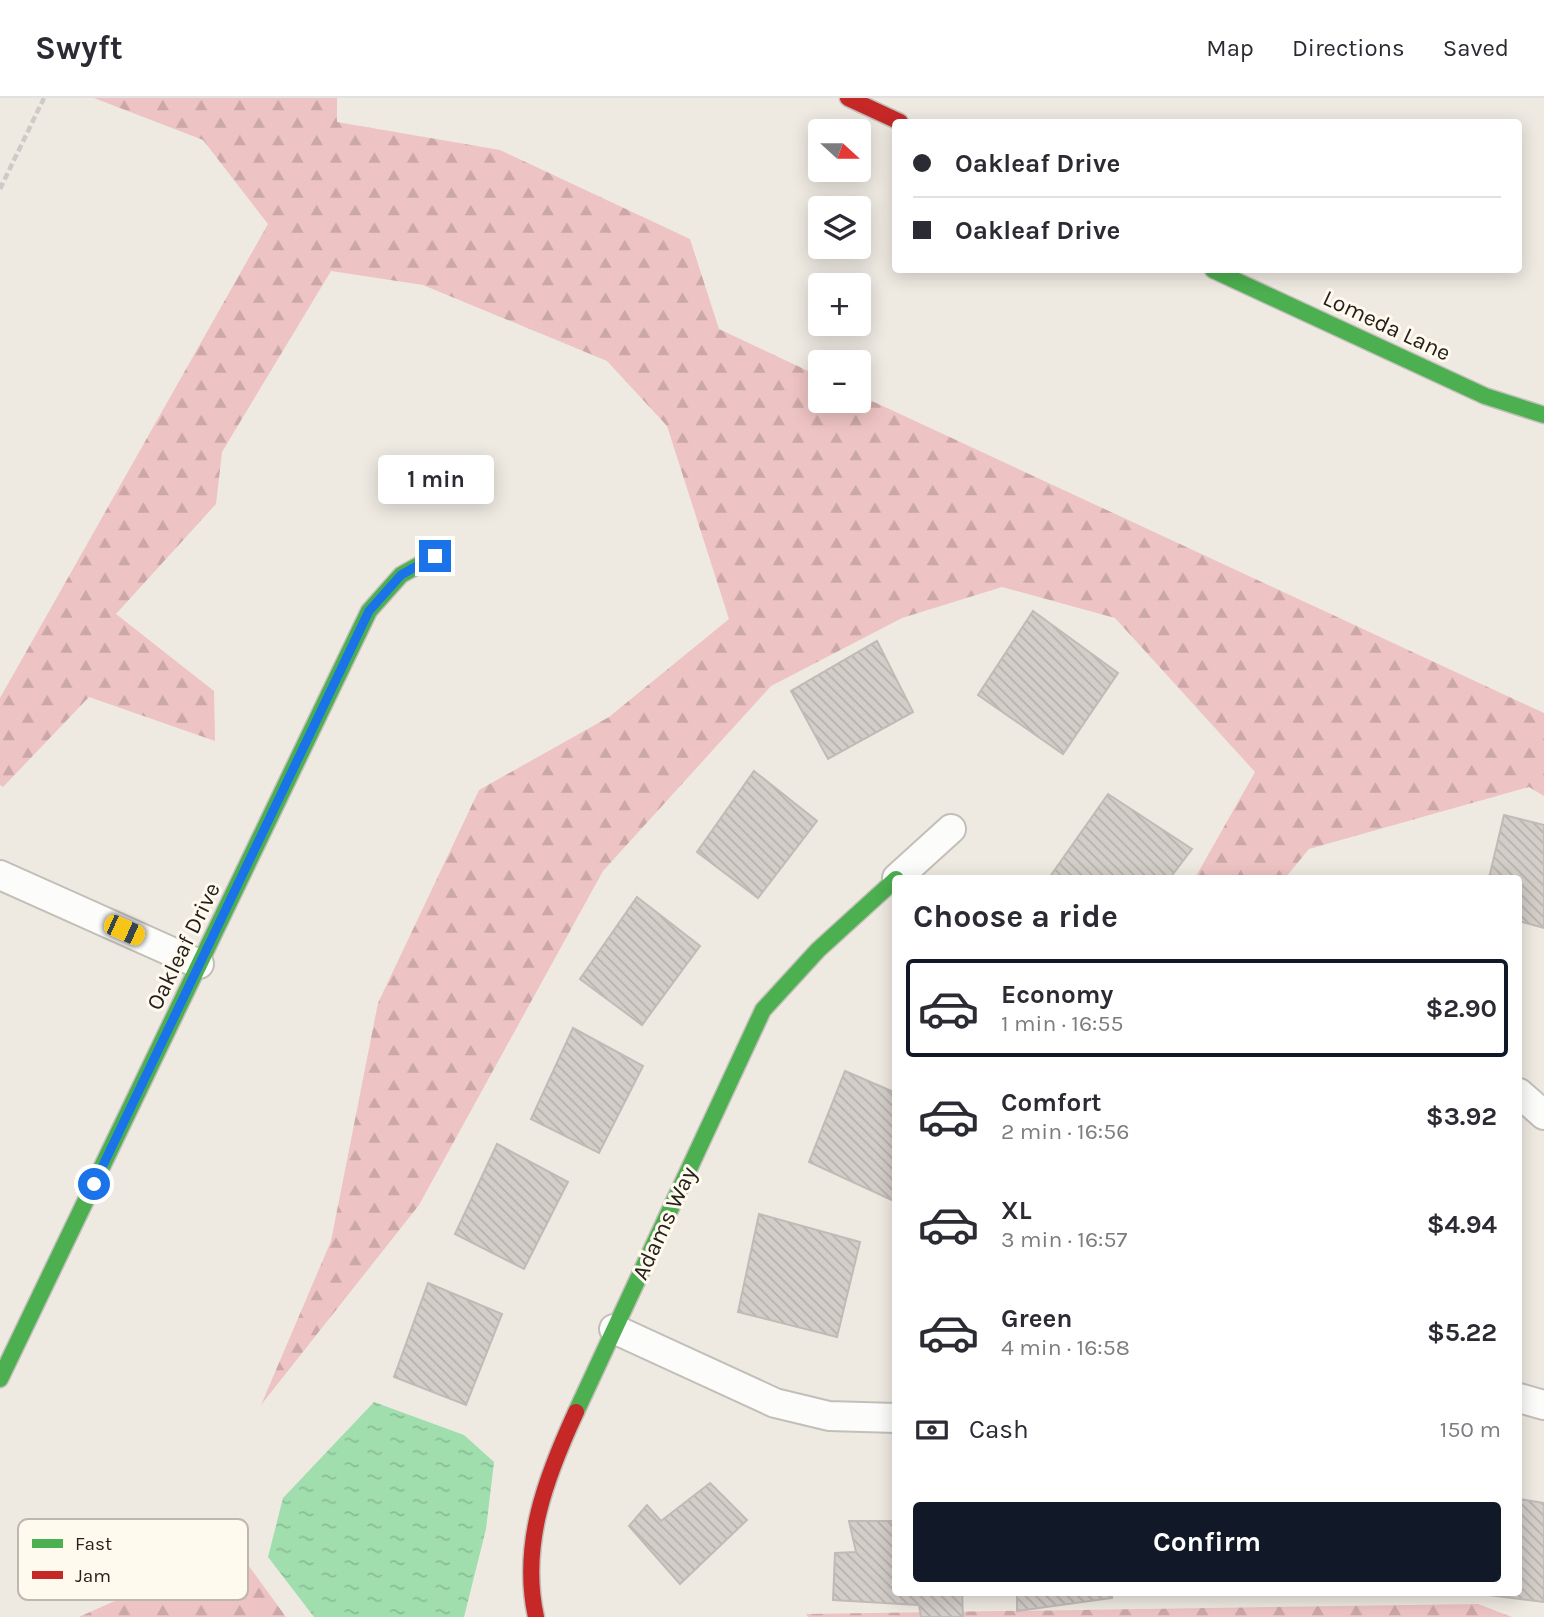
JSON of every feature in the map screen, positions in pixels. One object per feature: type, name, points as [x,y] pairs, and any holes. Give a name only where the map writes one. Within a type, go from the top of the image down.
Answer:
[{"type":"street","points":[[848,98],[894,119]]},
{"type":"street","name":"Lomeda Lane","points":[[1219,273],[1485,396],[1544,415]]},
{"type":"street","name":"Oakleaf Drive","points":[[0,1379],[369,611],[401,575],[435,556]]},
{"type":"street","name":"Adams Way","points":[[900,875],[951,829]]},
{"type":"street","points":[[0,874],[199,964]]},
{"type":"street","name":"Adams Way","points":[[536,1617],[530,1595],[536,1518],[553,1462],[763,1010],[818,950],[892,883]]},
{"type":"street","points":[[1522,1096],[1544,1115]]},
{"type":"street","points":[[614,1329],[775,1403],[829,1416],[892,1418]]},
{"type":"street","points":[[1522,1399],[1544,1405]]},
{"type":"path","points":[[0,190],[44,98]]},
{"type":"green space","points":[[94,98],[337,98],[337,122],[500,150],[690,239],[719,329],[808,371],[808,413],[871,413],[871,401],[1544,713],[1544,796],[1529,787],[1309,849],[1287,875],[1197,875],[1255,772],[1115,618],[1002,587],[902,618],[771,686],[603,871],[419,1205],[261,1405],[331,1241],[378,1003],[479,790],[609,717],[729,619],[667,426],[607,361],[423,285],[331,271],[222,452],[216,504],[116,614],[214,691],[215,741],[89,697],[3,787],[0,785],[0,698],[268,224],[203,140]]},
{"type":"green space","points":[[248,1565],[286,1617],[79,1617],[117,1600],[248,1600]]},
{"type":"green space","points":[[1478,1604],[1512,1617],[808,1617],[806,1614]]},
{"type":"water","points":[[374,1402],[464,1435],[494,1462],[486,1529],[464,1617],[314,1617],[268,1557],[283,1498]]},
{"type":"building","points":[[1033,611],[1118,673],[1063,754],[978,695]]},
{"type":"building","points":[[877,641],[913,712],[828,759],[791,691]]},
{"type":"building","points":[[754,771],[817,821],[758,898],[697,852]]},
{"type":"building","points":[[1108,794],[1192,849],[1172,875],[1051,875]]},
{"type":"building","points":[[1504,815],[1544,825],[1544,928],[1522,922],[1522,875],[1490,875]]},
{"type":"building","points":[[637,897],[700,946],[642,1025],[580,979]]},
{"type":"building","points":[[573,1028],[643,1066],[599,1153],[531,1119]]},
{"type":"building","points":[[845,1071],[892,1091],[892,1200],[809,1162]]},
{"type":"building","points":[[497,1144],[568,1182],[524,1269],[455,1234]]},
{"type":"building","points":[[759,1214],[860,1242],[837,1337],[738,1312]]},
{"type":"building","points":[[428,1283],[502,1314],[466,1405],[394,1377]]},
{"type":"building","points":[[710,1483],[747,1520],[680,1584],[629,1526],[647,1505],[661,1521]]},
{"type":"building","points":[[1522,1499],[1544,1503],[1544,1602],[1496,1596],[1522,1596]]},
{"type":"building","points":[[849,1521],[892,1521],[892,1596],[962,1596],[963,1617],[921,1617],[919,1605],[833,1600],[835,1553],[856,1552]]},
{"type":"building","points":[[1017,1596],[1112,1596],[1112,1598],[1017,1611]]},
{"type":"traffic: fast","points":[[1219,273],[1485,396],[1544,415]]},
{"type":"traffic: fast","points":[[0,1379],[369,611],[401,575],[435,556]]},
{"type":"traffic: fast","points":[[576,1412],[763,1010],[818,950],[892,883]]},
{"type":"traffic: jam","points":[[848,98],[894,119]]},
{"type":"traffic: jam","points":[[536,1617],[531,1564],[539,1512],[555,1461],[576,1412]]},
{"type":"route","points":[[94,1184],[369,611],[401,575],[435,556]]}]
